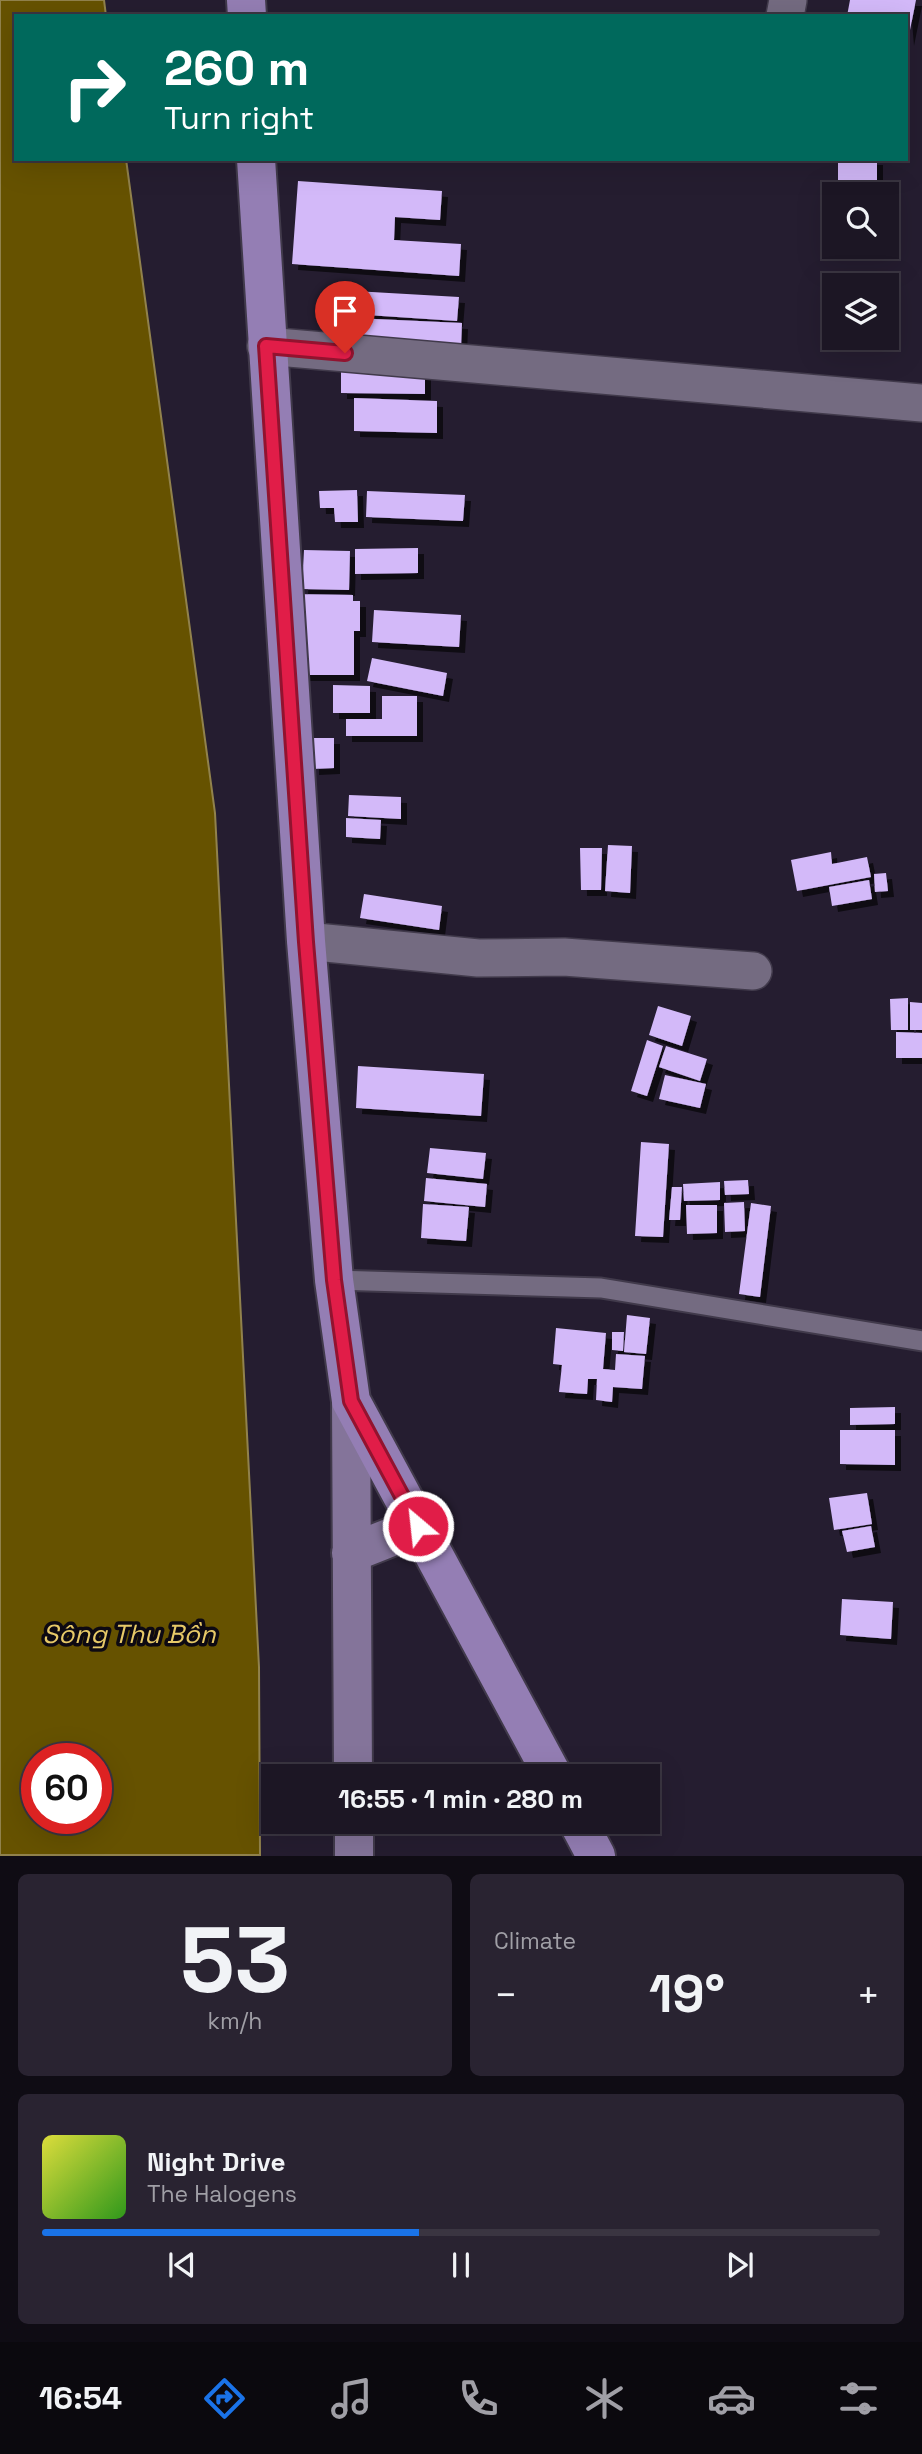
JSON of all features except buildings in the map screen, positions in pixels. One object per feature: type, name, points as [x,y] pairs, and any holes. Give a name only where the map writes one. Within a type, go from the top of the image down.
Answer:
[{"type":"main road","points":[[256,161],[306,942],[334,1280],[351,1401],[547,1764]]},
{"type":"main road","points":[[584,1834],[596,1856]]},
{"type":"street","points":[[266,346],[922,403]]},
{"type":"street","points":[[306,942],[478,958],[564,957],[753,971]]},
{"type":"street","points":[[351,1401],[353,1764]]},
{"type":"street","points":[[351,1553],[418,1526]]},
{"type":"street","points":[[354,1834],[354,1856]]},
{"type":"lane","points":[[334,1280],[601,1289],[922,1341]]},
{"type":"water","name":"Sông Thu Bồn","points":[[0,0],[104,0],[106,14],[14,14],[14,161],[126,161],[215,813],[259,1667],[260,1855],[0,1855]]},
{"type":"route","points":[[345,353],[266,346],[306,942],[334,1280],[351,1401],[418,1526]]}]
